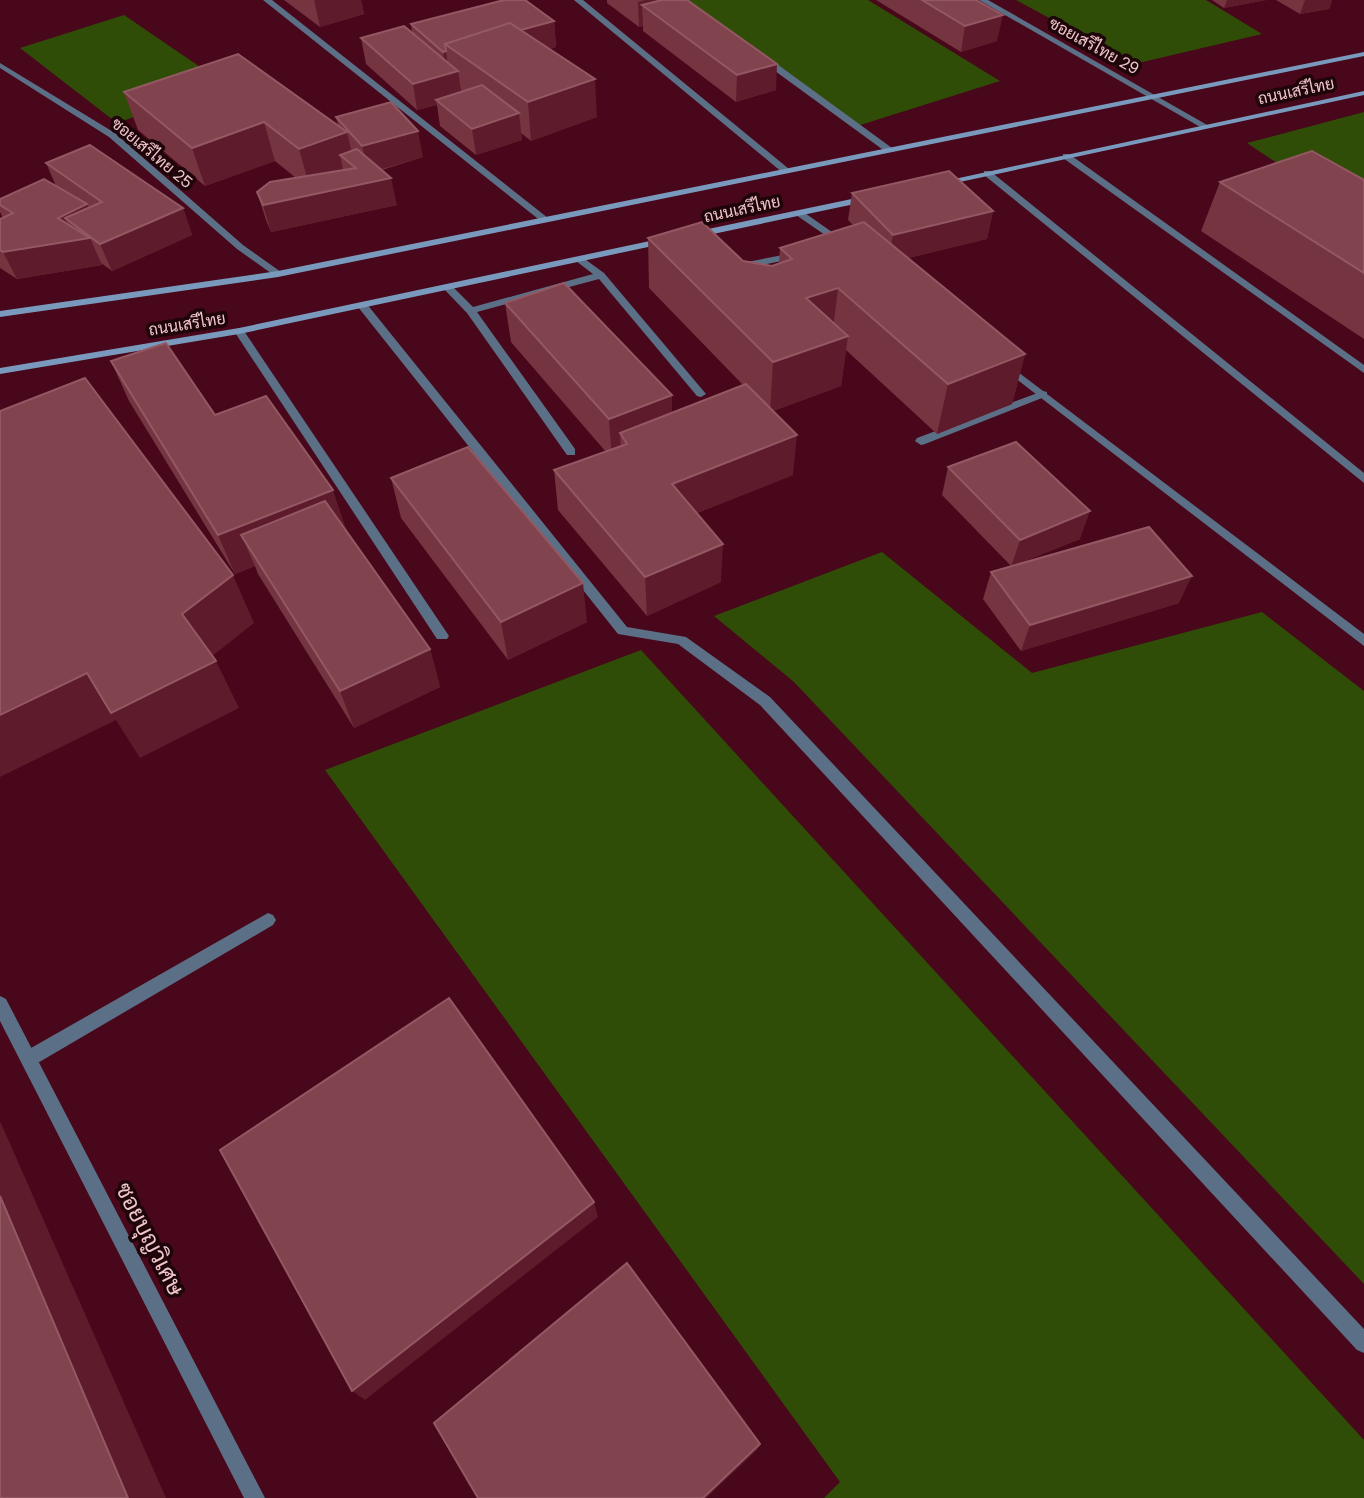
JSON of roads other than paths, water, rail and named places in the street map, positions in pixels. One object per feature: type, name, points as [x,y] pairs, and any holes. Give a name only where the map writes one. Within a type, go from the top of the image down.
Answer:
[{"type":"main road","name":"ถนนเสรีไทย","points":[[0,314],[278,274],[1364,54]]},
{"type":"main road","name":"ถนนเสรีไทย","points":[[933,185],[1364,93]]},
{"type":"main road","name":"ถนนเสรีไทย","points":[[683,237],[880,196]]},
{"type":"main road","name":"ถนนเสรีไทย","points":[[0,370],[239,331],[670,240]]},
{"type":"street","points":[[267,0],[545,220]]},
{"type":"street","points":[[578,0],[786,171]]},
{"type":"street","name":"ซอยเสรีไทย 29","points":[[983,0],[1205,126]]},
{"type":"street","points":[[757,54],[889,150]]},
{"type":"street","name":"ซอยเสรีไทย 25","points":[[0,65],[112,135],[240,247],[278,274]]},
{"type":"street","points":[[1066,156],[1364,370]]},
{"type":"street","points":[[987,173],[1364,479]]},
{"type":"street","points":[[799,213],[838,245],[854,252]]},
{"type":"street","points":[[683,237],[694,246]]},
{"type":"street","points":[[727,265],[738,267],[809,253]]},
{"type":"street","points":[[579,259],[601,275],[701,394]]},
{"type":"street","points":[[471,312],[601,275]]},
{"type":"street","points":[[447,287],[471,312],[571,452]]},
{"type":"street","points":[[362,305],[623,631],[681,640],[765,701],[1364,1342]]},
{"type":"street","points":[[239,331],[442,636]]},
{"type":"street","points":[[993,356],[1364,641]]},
{"type":"street","points":[[921,441],[1043,394]]},
{"type":"street","points":[[30,1058],[268,920]]},
{"type":"street","name":"ซอยบุญวิเศษ","points":[[0,1004],[255,1498]]}]
